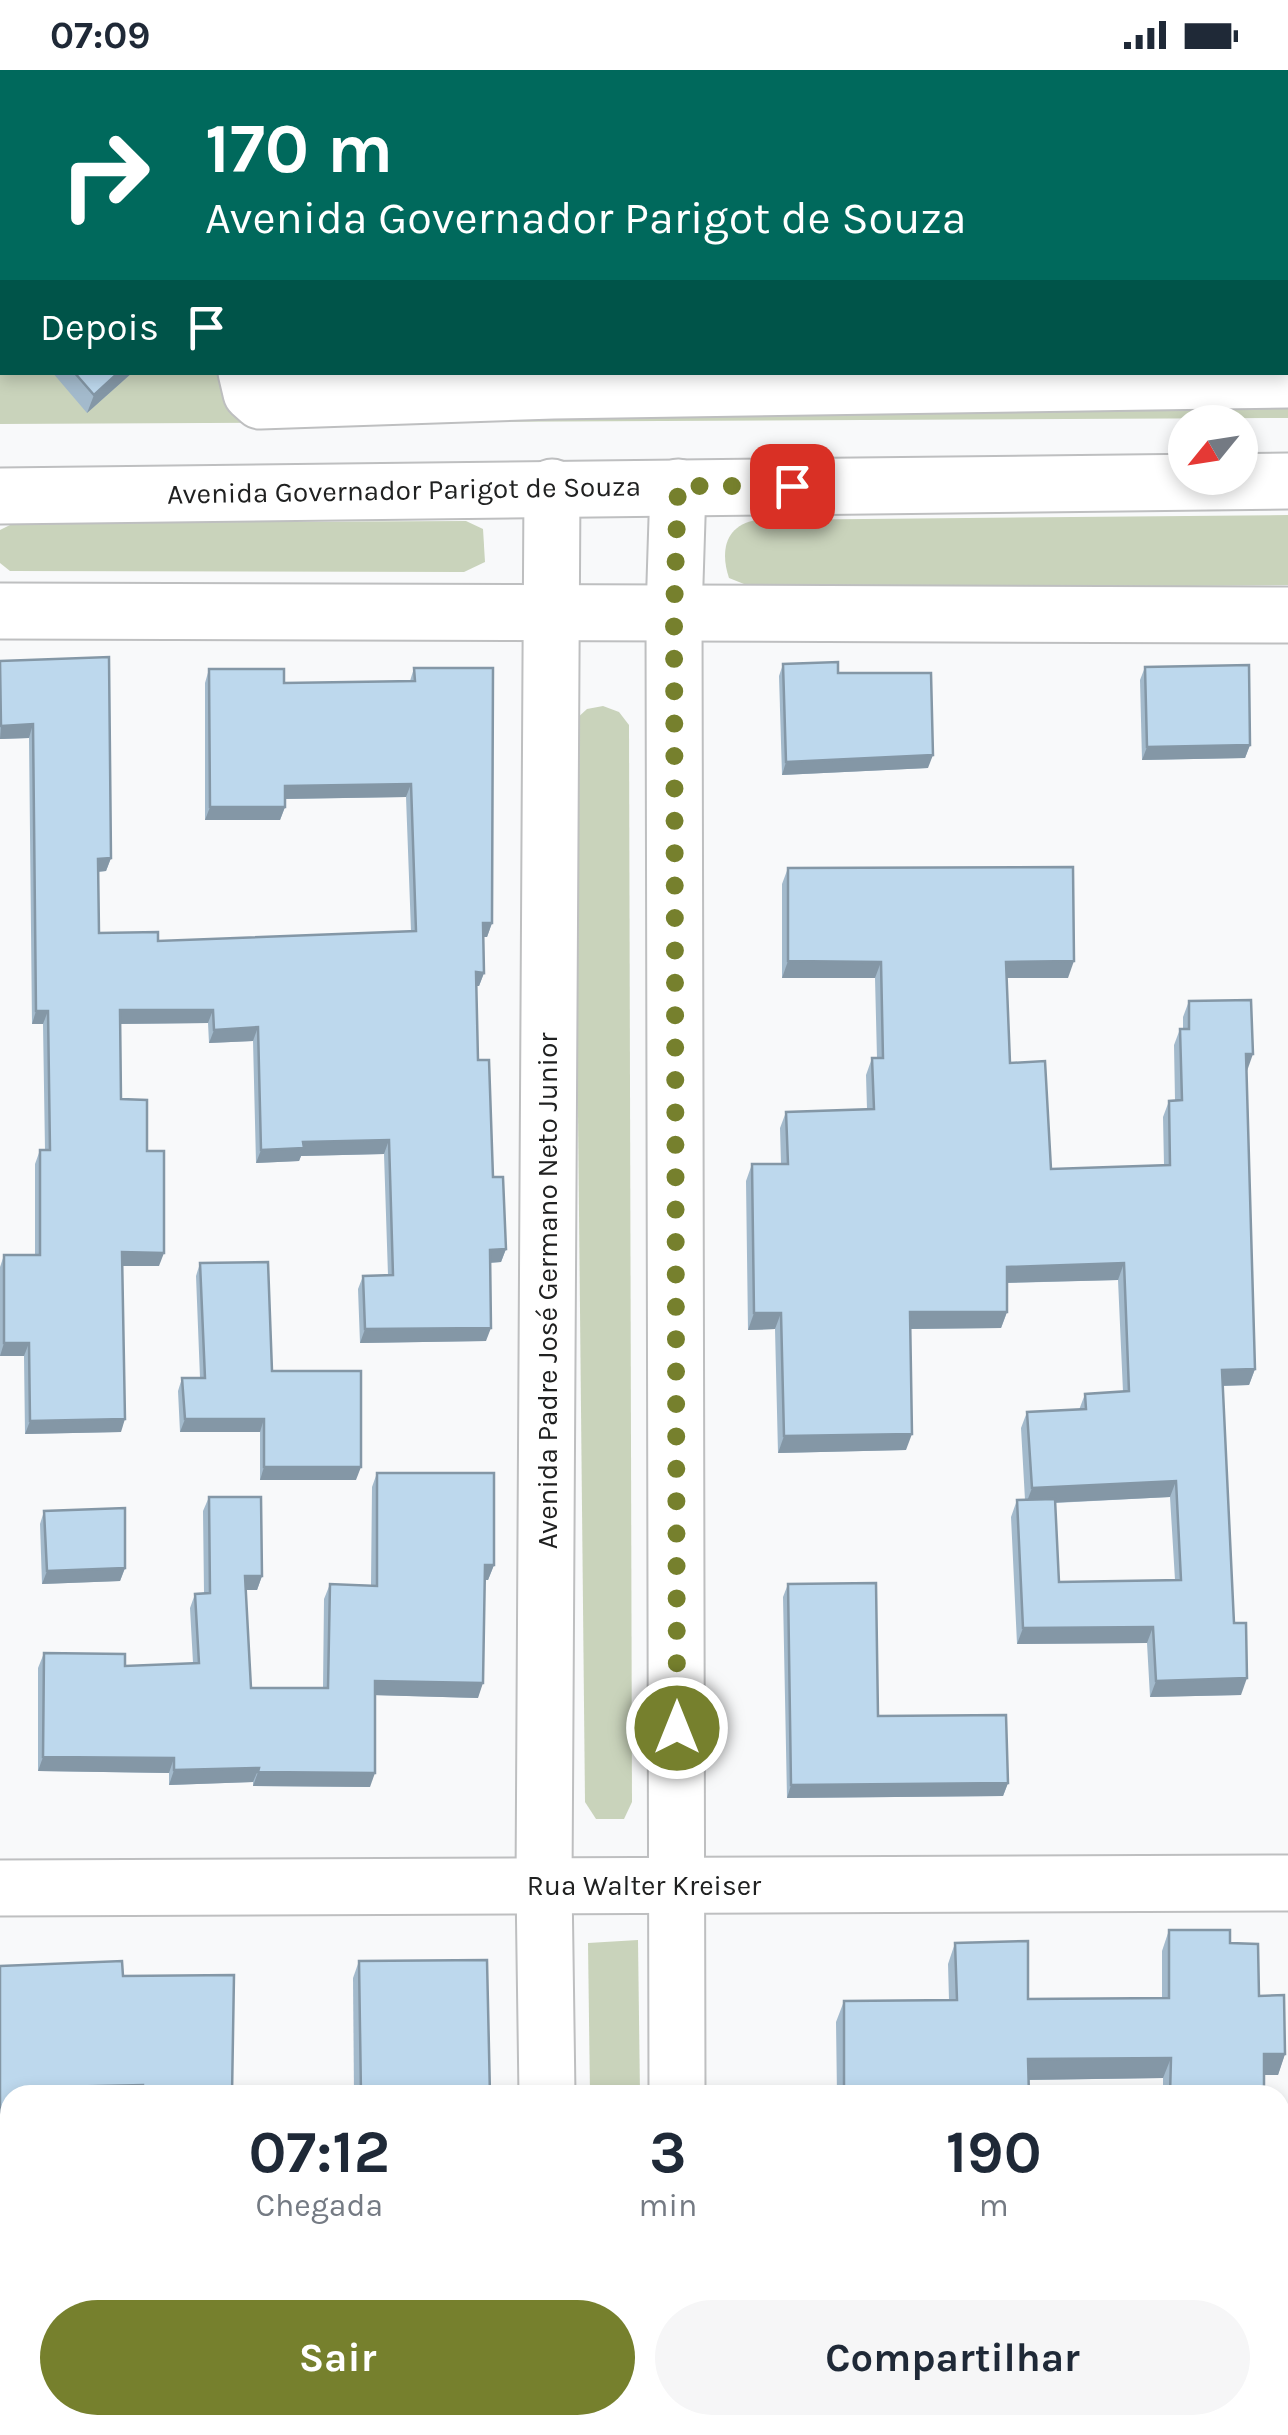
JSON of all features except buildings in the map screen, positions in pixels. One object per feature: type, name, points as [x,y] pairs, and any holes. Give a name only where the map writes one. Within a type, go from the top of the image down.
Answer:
[{"type":"street","points":[[247,375],[251,393],[260,401],[555,379],[1096,376],[1288,380]]},
{"type":"street","name":"Avenida Governador Parigot de Souza","points":[[0,496],[1288,481]]},
{"type":"street","points":[[678,486],[674,614],[678,2085]]},
{"type":"street","name":"Avenida Padre José Germano Neto Junior","points":[[547,2085],[544,1884],[552,487]]},
{"type":"street","points":[[0,611],[1288,615]]},
{"type":"street","name":"Rua Walter Kreiser","points":[[0,1888],[1288,1883]]},
{"type":"green space","points":[[0,375],[1288,375],[1288,418],[1258,418],[1258,405],[1168,405],[1168,419],[0,424]]},
{"type":"green space","points":[[1288,515],[1288,585],[759,590],[729,578],[725,558],[732,533],[757,520]]},
{"type":"green space","points":[[466,521],[483,529],[485,562],[464,572],[10,571],[0,563],[0,530],[14,523]]},
{"type":"green space","points":[[603,706],[619,712],[629,725],[632,1802],[624,1819],[596,1819],[585,1802],[574,721],[587,709]]},
{"type":"green space","points":[[638,1940],[640,2085],[590,2085],[588,1943]]},
{"type":"route","points":[[677,1728],[674,614],[678,486],[792,486]]}]
